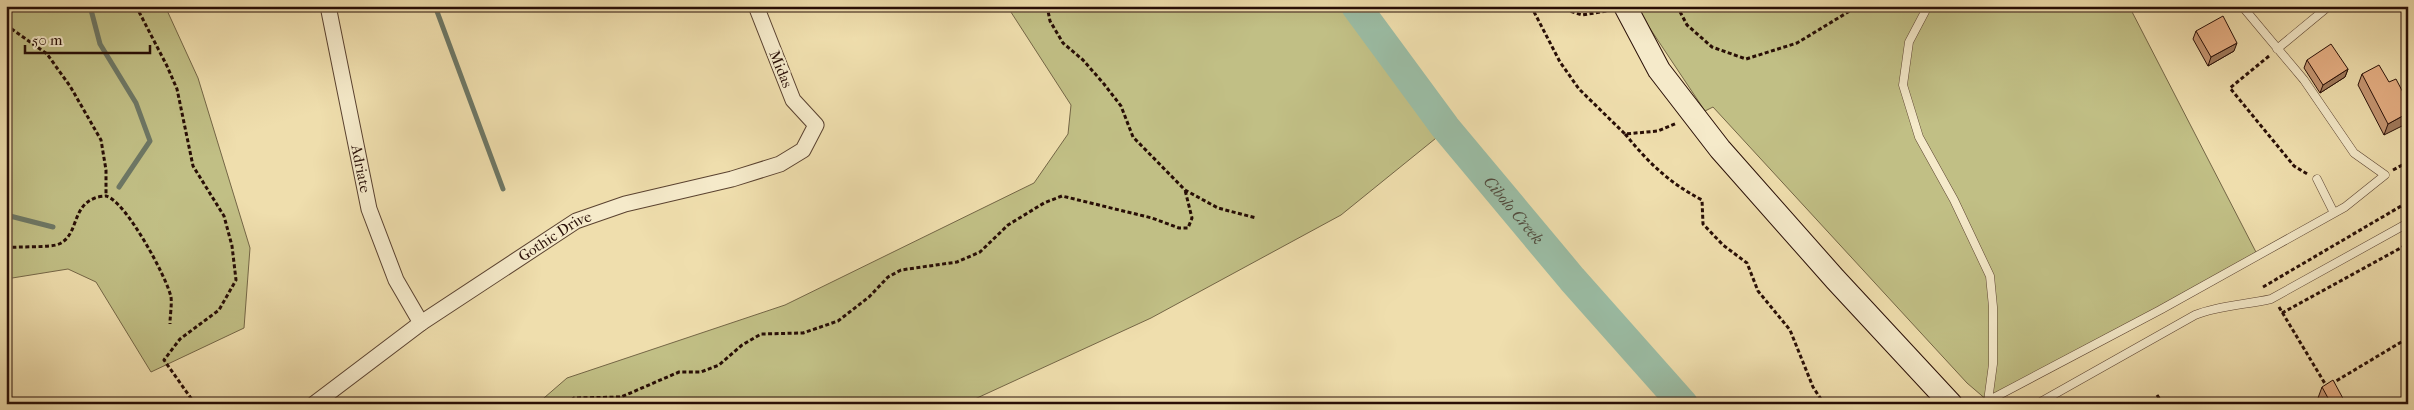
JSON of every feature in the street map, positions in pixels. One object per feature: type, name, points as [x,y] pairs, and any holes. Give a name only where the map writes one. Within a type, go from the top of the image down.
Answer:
[{"type":"main road","points":[[1625,6],[1660,70],[1692,115],[1835,279],[1951,404]]},
{"type":"street","name":"Adriate","points":[[328,6],[370,209],[396,280],[421,323]]},
{"type":"street","name":"Midas","points":[[756,6],[793,100],[816,125]]},
{"type":"street","name":"Gothic Drive","points":[[314,404],[421,323],[576,221],[625,204],[741,177],[780,164],[803,150],[816,125]]},
{"type":"lane","points":[[1928,6],[1909,42],[1903,85],[1919,137],[1954,200],[1990,276],[1993,307],[1993,364],[1986,402]]},
{"type":"lane","points":[[1986,402],[2160,310],[2345,207],[2385,175],[2354,153],[2304,80],[2242,6]]},
{"type":"lane","points":[[2277,50],[2329,6]]},
{"type":"lane","points":[[2317,179],[2334,213]]},
{"type":"lane","points":[[2036,404],[2196,315],[2216,307],[2247,304],[2273,298],[2408,223]]},
{"type":"path","points":[[136,6],[167,66],[176,89],[193,166],[224,216],[232,246],[236,280],[219,310],[180,339],[164,360],[195,404]]},
{"type":"path","points":[[1047,6],[1050,22],[1063,43],[1082,60],[1122,106],[1133,137],[1185,190],[1218,208],[1256,218]]},
{"type":"path","points":[[1531,7],[1567,10],[1582,15],[1625,6]]},
{"type":"path","points":[[1677,6],[1687,25],[1712,47],[1746,59],[1797,42],[1858,6]]},
{"type":"path","points":[[1531,7],[1560,62],[1579,89],[1625,134],[1650,164],[1684,191],[1702,200],[1703,224],[1723,245],[1747,263],[1758,291],[1790,330],[1814,387],[1824,404]]},
{"type":"path","points":[[6,25],[47,54],[70,86],[100,140],[106,170],[106,196]]},
{"type":"path","points":[[2277,50],[2230,88],[2294,166],[2317,179]]},
{"type":"path","points":[[1625,134],[1658,131],[1692,115]]},
{"type":"path","points":[[566,404],[574,398],[621,397],[679,372],[701,372],[719,365],[742,345],[761,334],[803,333],[838,321],[869,297],[888,276],[901,270],[957,262],[980,252],[1008,225],[1044,203],[1062,196],[1152,218],[1179,228],[1188,228],[1192,218],[1185,190]]},
{"type":"path","points":[[6,248],[59,245],[71,233],[76,214],[95,198],[106,196],[114,201],[132,221],[165,277],[171,299],[170,324]]},
{"type":"path","points":[[2258,291],[2408,202]]},
{"type":"path","points":[[2282,313],[2408,244]]},
{"type":"path","points":[[2273,298],[2329,392]]},
{"type":"path","points":[[2326,386],[2408,338]]},
{"type":"path","points":[[2157,394],[2164,404]]},
{"type":"shaded area","points":[[6,6],[165,6],[198,78],[250,248],[244,328],[151,372],[96,282],[68,269],[6,279]]},
{"type":"shaded area","points":[[1007,6],[1345,6],[1402,86],[1446,130],[1341,215],[1151,318],[964,404],[537,404],[567,378],[785,305],[1034,183],[1068,134],[1071,105]]},
{"type":"shaded area","points":[[1639,6],[2129,6],[2258,256],[1988,401],[1967,383],[1713,107],[1705,111],[1641,15]]},
{"type":"building","points":[[2223,16],[2237,43],[2211,57],[2196,31]]},
{"type":"building","points":[[2331,44],[2348,69],[2323,85],[2307,60]]},
{"type":"building","points":[[2379,65],[2389,82],[2396,79],[2408,102],[2408,113],[2388,124],[2362,74]]},
{"type":"building","points":[[2333,380],[2346,404],[2317,404],[2328,398],[2322,387]]},
{"type":"building","points":[[2258,400],[2260,404],[2252,404]]},
{"type":"waterway","points":[[90,6],[100,44],[136,103],[150,141],[119,187]]},
{"type":"waterway","points":[[435,6],[503,189]]},
{"type":"waterway","name":"Cibolo Creek","points":[[1356,6],[1445,127],[1572,279],[1683,404]]},
{"type":"waterway","points":[[6,215],[53,227]]}]
